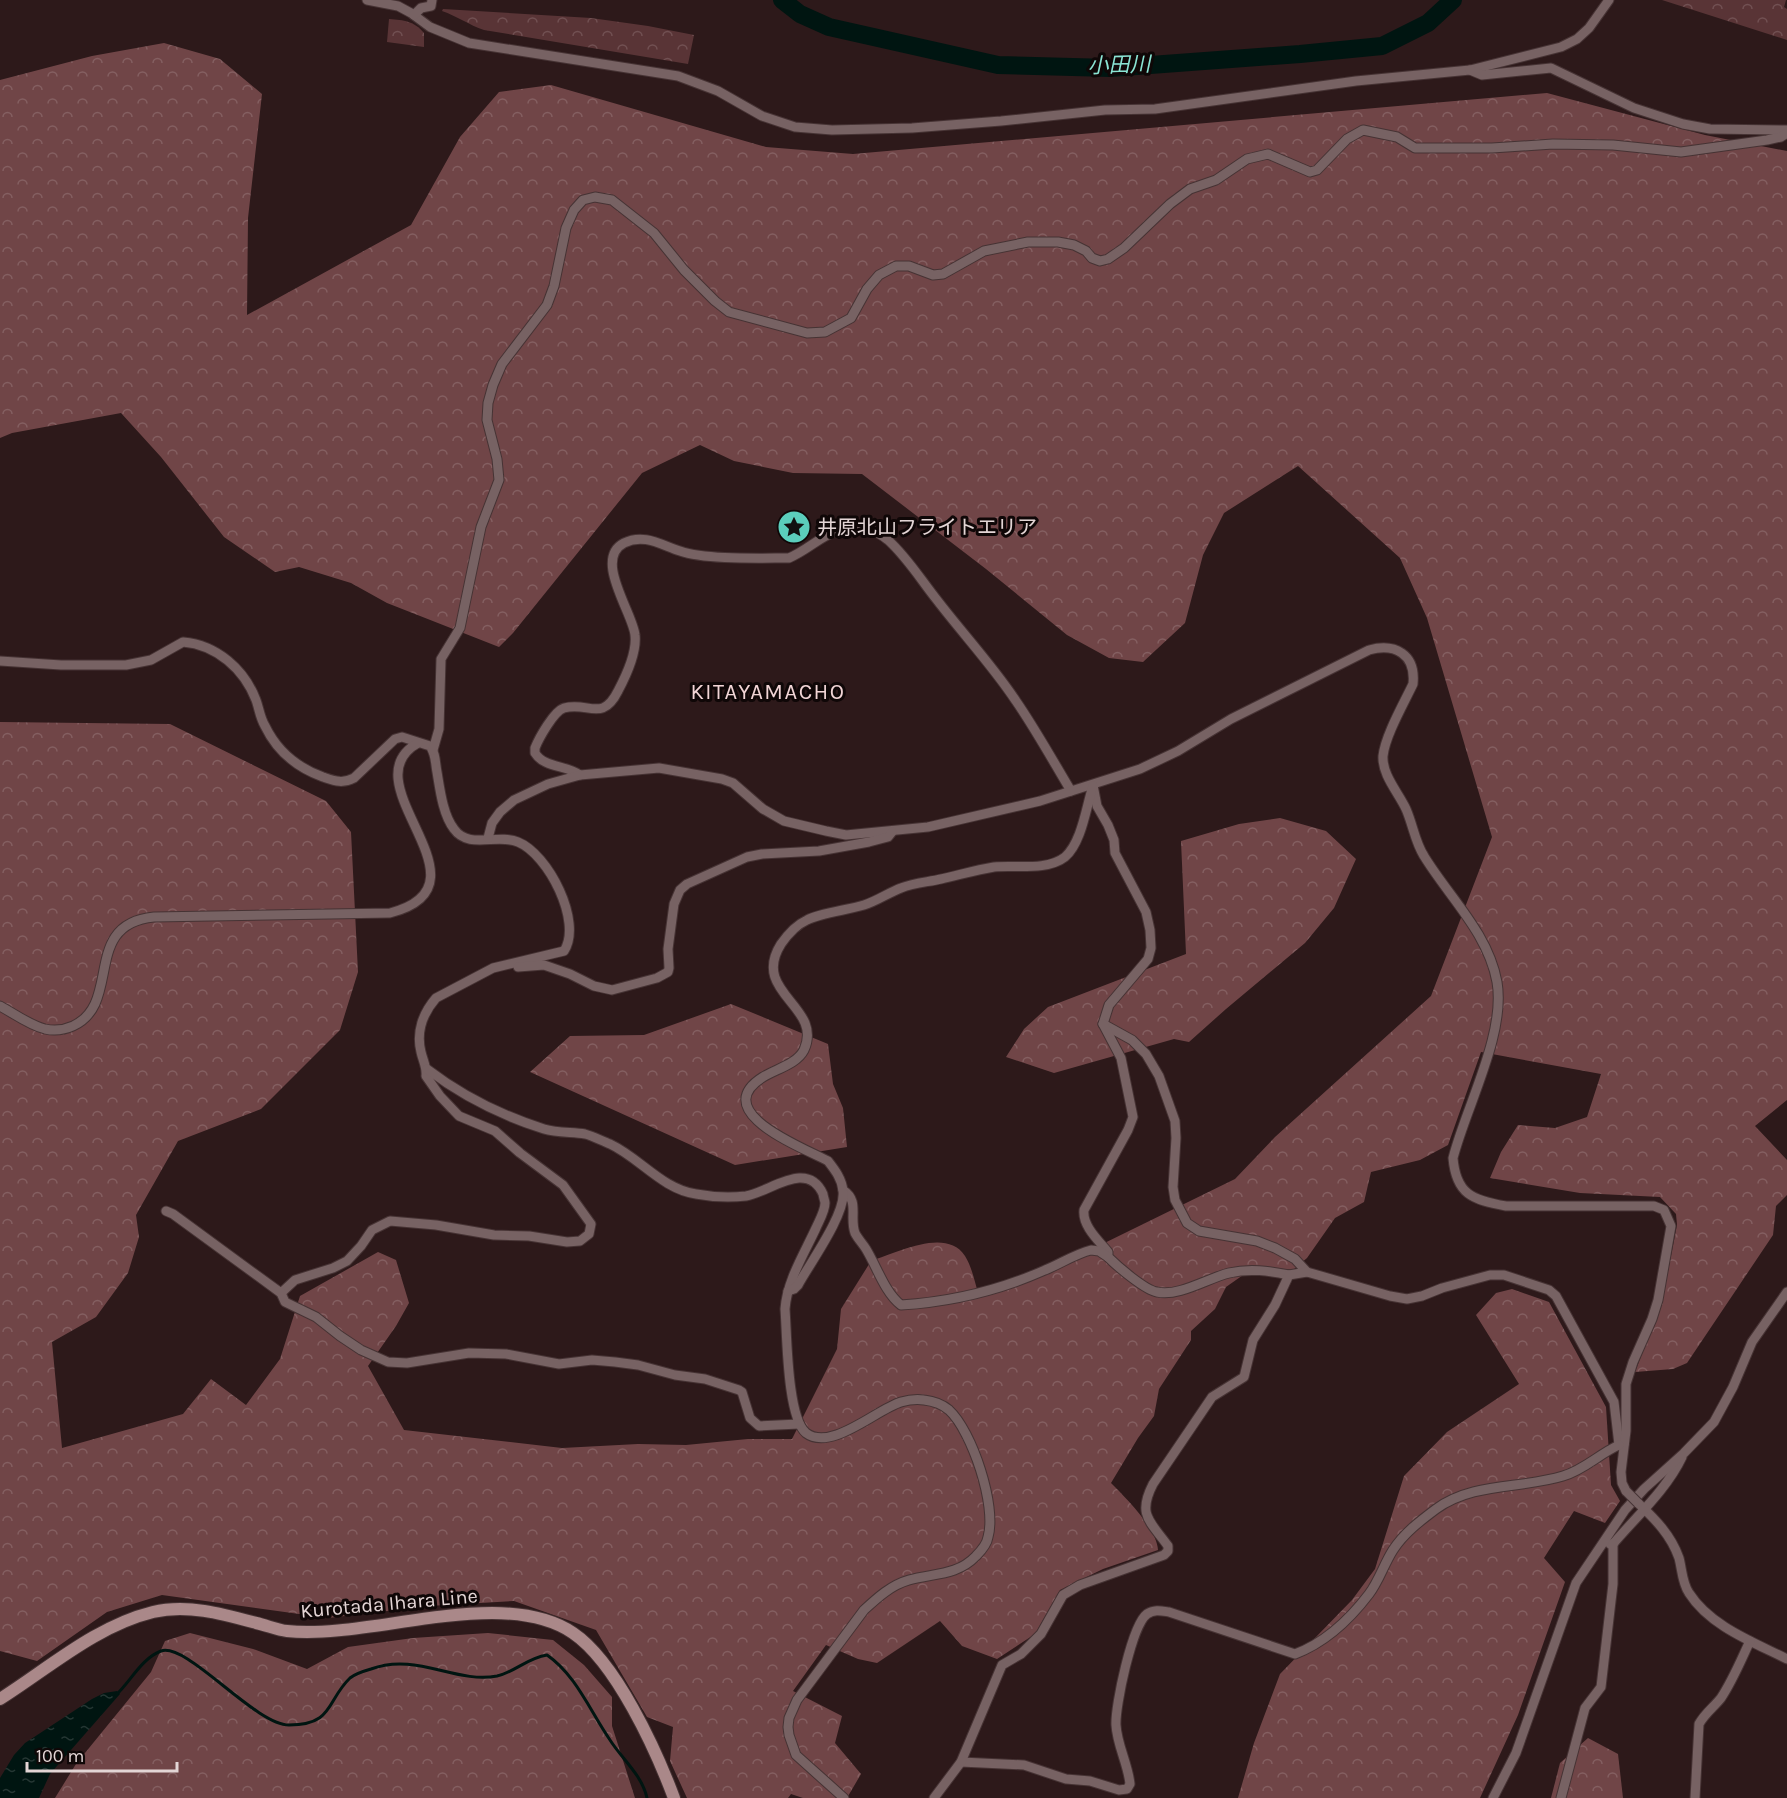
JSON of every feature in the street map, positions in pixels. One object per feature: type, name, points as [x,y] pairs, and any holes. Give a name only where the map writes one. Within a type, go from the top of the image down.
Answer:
[{"type":"main road","name":"Kurotada Ihara Line","points":[[0,1699],[118,1623],[156,1612],[177,1609],[220,1613],[286,1631],[326,1631],[474,1614],[504,1613],[529,1616],[572,1632],[589,1646],[609,1670],[648,1735],[674,1798]]},
{"type":"street","points":[[367,0],[398,6],[430,27],[469,43],[678,76],[718,91],[762,116],[795,127],[832,130],[912,128],[1105,110],[1155,109],[1356,81],[1470,70],[1561,47],[1577,39],[1589,28],[1609,0]]},
{"type":"street","points":[[414,15],[421,8],[431,6],[432,1]]},
{"type":"street","points":[[1470,70],[1482,75],[1551,68],[1634,108],[1683,124],[1710,129],[1787,131]]},
{"type":"street","points":[[281,1293],[295,1280],[347,1261],[372,1230],[390,1221],[436,1225],[494,1235],[529,1236],[573,1242],[580,1241],[589,1234],[591,1224],[563,1185],[495,1131],[459,1116],[440,1096],[426,1076],[427,1069],[421,1055],[419,1034],[430,1005],[436,998],[493,968],[564,951],[569,932],[567,909],[537,854],[518,841],[506,838],[468,840],[456,832],[450,824],[446,815],[433,750],[439,729],[441,659],[460,628],[481,526],[499,480],[487,420],[492,385],[502,364],[547,305],[554,286],[566,228],[574,210],[583,201],[595,197],[612,200],[654,233],[684,270],[714,301],[729,312],[807,333],[825,332],[851,318],[867,289],[879,275],[896,266],[909,266],[933,274],[944,274],[984,251],[1028,242],[1058,242],[1074,245],[1086,251],[1092,258],[1100,261],[1108,259],[1124,248],[1170,204],[1190,189],[1216,180],[1248,159],[1268,154],[1310,172],[1317,170],[1347,139],[1363,130],[1397,137],[1415,148],[1492,148],[1553,144],[1613,145],[1681,152],[1767,140],[1781,137],[1787,131]]},
{"type":"street","points":[[580,775],[575,771],[543,761],[535,753],[535,748],[557,711],[565,707],[599,710],[613,701],[620,688],[636,642],[635,632],[616,587],[612,571],[616,551],[621,544],[644,538],[681,552],[697,555],[789,558],[827,534],[839,529],[854,528],[866,529],[887,539],[915,572],[1015,700],[1071,791]]},
{"type":"street","points":[[0,661],[61,665],[126,665],[151,660],[176,645],[183,642],[190,643],[210,649],[226,658],[242,674],[256,699],[264,726],[275,743],[291,760],[308,772],[338,782],[346,782],[354,778],[394,739],[402,736],[418,743],[425,743],[433,750]]},
{"type":"street","points":[[488,838],[492,824],[500,812],[514,800],[548,784],[580,775],[659,768],[722,779],[733,783],[764,809],[784,820],[846,835],[928,827],[1040,801],[1140,769],[1178,751],[1232,719],[1369,650],[1382,647],[1395,649],[1411,664],[1414,675],[1413,684],[1385,746],[1384,768],[1406,811],[1418,846],[1477,933],[1494,968],[1497,983],[1497,1014],[1491,1044],[1458,1137],[1453,1158],[1455,1174],[1466,1192],[1483,1202],[1506,1206],[1654,1206],[1664,1210],[1671,1226],[1658,1300],[1626,1384],[1622,1482],[1626,1491],[1655,1518],[1671,1540],[1687,1591],[1700,1607],[1718,1622],[1787,1659]]},
{"type":"street","points":[[0,1006],[47,1030],[58,1030],[77,1024],[87,1016],[97,998],[111,942],[121,929],[137,920],[154,917],[390,913],[414,904],[428,888],[429,863],[399,789],[398,776],[400,761],[410,747],[418,743]]},
{"type":"street","points":[[1093,785],[1097,806],[1114,840],[1115,853],[1146,912],[1151,939],[1148,959],[1108,1005],[1103,1024],[1121,1058],[1133,1117],[1084,1210],[1085,1221],[1108,1252],[1108,1257]]},
{"type":"street","points":[[788,1291],[794,1289],[798,1284],[832,1226],[843,1203],[843,1190],[835,1169],[828,1161],[765,1128],[747,1108],[746,1097],[754,1085],[797,1059],[804,1051],[806,1041],[806,1022],[776,981],[772,969],[779,948],[793,928],[808,919],[843,912],[873,902],[902,887],[994,867],[1055,863],[1066,856],[1080,833],[1093,785]]},
{"type":"street","points":[[510,963],[512,967],[544,965],[570,974],[594,987],[612,990],[657,978],[668,972],[668,949],[674,904],[680,890],[687,884],[747,857],[848,847],[888,837],[893,831]]},
{"type":"street","points":[[1103,1024],[1132,1040],[1146,1054],[1159,1076],[1175,1120],[1173,1187],[1175,1200],[1187,1223],[1198,1231],[1257,1241],[1275,1248],[1294,1259],[1307,1272]]},
{"type":"street","points":[[427,1069],[457,1090],[513,1117],[546,1130],[588,1134],[613,1146],[670,1185],[692,1194],[714,1197],[749,1196],[796,1178],[806,1178],[814,1182],[824,1196],[824,1211],[788,1291],[785,1309],[790,1376],[795,1414],[799,1424],[806,1432],[822,1438],[846,1431],[900,1402],[923,1400],[941,1405],[959,1422],[978,1462],[987,1494],[988,1538],[975,1557],[956,1571],[909,1580],[898,1584],[876,1599],[864,1611],[797,1700],[789,1718],[789,1735],[796,1755],[844,1798]]},
{"type":"street","points":[[843,1190],[851,1197],[854,1205],[856,1234],[892,1296],[902,1305],[934,1303],[982,1293],[1043,1271],[1091,1250],[1099,1251],[1146,1288],[1159,1293],[1173,1292],[1227,1273],[1264,1270],[1289,1275],[1307,1272],[1370,1291],[1407,1299],[1490,1275],[1504,1275],[1549,1290],[1556,1296],[1614,1402],[1622,1445]]},
{"type":"street","points":[[166,1211],[281,1293],[285,1302],[316,1317],[361,1350],[388,1362],[407,1363],[469,1353],[506,1354],[559,1364],[592,1360],[638,1365],[675,1376],[705,1379],[739,1390],[742,1392],[750,1418],[759,1426],[799,1424]]},
{"type":"street","points":[[934,1798],[961,1762],[1002,1665],[1021,1654],[1041,1634],[1063,1595],[1080,1585],[1164,1555],[1168,1551],[1168,1546],[1146,1515],[1145,1499],[1212,1397],[1244,1377],[1254,1340],[1275,1305],[1289,1275]]},
{"type":"street","points":[[1492,1798],[1516,1753],[1576,1583],[1625,1510],[1714,1422],[1752,1342],[1787,1292]]},
{"type":"street","points":[[961,1762],[1024,1765],[1066,1779],[1090,1781],[1119,1790],[1127,1789],[1130,1784],[1129,1775],[1116,1727],[1117,1712],[1132,1642],[1146,1615],[1157,1610],[1169,1612],[1294,1654],[1311,1647],[1341,1625],[1370,1593],[1393,1549],[1411,1528],[1438,1507],[1462,1494],[1580,1471],[1604,1452],[1622,1445]]},
{"type":"street","points":[[1561,1798],[1585,1708],[1601,1687],[1613,1584],[1613,1544],[1641,1506],[1676,1470],[1684,1453]]},
{"type":"street","points":[[1601,1544],[1613,1544]]},
{"type":"street","points":[[1695,1798],[1699,1724],[1729,1686],[1750,1641]]},
{"type":"green space","points":[[1662,0],[1786,0],[1784,7],[1787,9],[1787,40]]},
{"type":"green space","points":[[443,9],[591,18],[694,35],[688,64],[484,30],[442,11]]},
{"type":"green space","points":[[389,19],[404,21],[416,26],[424,33],[424,47],[387,42]]},
{"type":"green space","points":[[164,43],[220,59],[262,94],[248,218],[247,315],[411,225],[460,137],[499,92],[551,85],[766,147],[853,154],[1547,93],[1705,135],[1787,151],[1787,1100],[1755,1126],[1787,1160],[1787,1195],[1776,1206],[1773,1235],[1687,1363],[1673,1369],[1635,1372],[1662,1302],[1677,1225],[1676,1214],[1660,1197],[1580,1193],[1490,1178],[1501,1152],[1518,1125],[1555,1128],[1587,1117],[1601,1074],[1481,1052],[1448,1145],[1420,1160],[1371,1172],[1364,1202],[1335,1218],[1307,1258],[1293,1270],[1256,1266],[1226,1287],[1215,1309],[1191,1331],[1191,1340],[1159,1389],[1154,1416],[1111,1483],[1147,1524],[1158,1550],[1103,1569],[1060,1590],[1035,1634],[997,1659],[962,1646],[940,1621],[877,1663],[858,1659],[826,1645],[793,1691],[842,1716],[835,1743],[861,1774],[847,1798],[803,1798],[791,1794],[788,1798],[687,1798],[670,1761],[673,1727],[647,1717],[596,1630],[514,1601],[429,1606],[328,1618],[162,1595],[107,1612],[37,1661],[0,1651],[0,722],[170,724],[326,801],[351,832],[358,972],[340,1030],[261,1109],[178,1141],[136,1215],[139,1237],[128,1273],[96,1317],[52,1342],[62,1448],[183,1414],[211,1379],[246,1405],[280,1359],[300,1296],[378,1252],[396,1260],[409,1303],[368,1366],[404,1430],[562,1448],[638,1444],[686,1445],[748,1439],[792,1439],[837,1349],[841,1309],[871,1261],[907,1248],[946,1243],[957,1248],[965,1256],[979,1296],[1027,1281],[1235,1179],[1275,1137],[1431,996],[1492,837],[1427,618],[1400,558],[1298,466],[1224,513],[1203,555],[1185,623],[1143,662],[1109,658],[1067,635],[986,569],[862,474],[793,473],[734,461],[700,445],[642,473],[513,633],[499,647],[387,603],[351,583],[299,567],[275,572],[224,537],[161,457],[121,413],[12,433],[0,438],[0,80],[92,56]]},
{"type":"green space","points":[[1280,818],[1326,831],[1356,859],[1334,908],[1305,943],[1189,1042],[1174,1039],[1054,1073],[1006,1057],[1024,1029],[1048,1007],[1186,954],[1181,841],[1239,824]]},
{"type":"green space","points":[[731,1004],[828,1044],[833,1084],[843,1108],[847,1147],[735,1165],[530,1072],[570,1036],[644,1035]]},
{"type":"green space","points":[[1512,1289],[1549,1302],[1606,1407],[1611,1485],[1620,1501],[1605,1523],[1574,1511],[1544,1558],[1565,1582],[1518,1715],[1480,1798],[1238,1798],[1254,1743],[1280,1674],[1352,1600],[1375,1569],[1404,1476],[1447,1432],[1519,1384],[1476,1315],[1496,1293]]},
{"type":"green space","points":[[190,1633],[253,1649],[307,1669],[348,1647],[413,1638],[488,1633],[553,1640],[584,1665],[612,1697],[612,1726],[635,1798],[55,1798],[76,1764],[151,1672],[165,1641]]},
{"type":"green space","points":[[1588,1738],[1618,1754],[1623,1798],[1551,1798],[1560,1763]]},
{"type":"water","points":[[117,1691],[120,1694],[50,1774],[39,1798],[0,1798],[0,1778],[14,1755],[25,1743],[92,1699],[104,1693]]},
{"type":"waterway","name":"小田川","points":[[782,0],[800,14],[829,27],[998,65],[1110,68],[1382,46],[1428,23],[1453,0]]},
{"type":"waterway","points":[[116,1695],[154,1654],[161,1651],[173,1652],[204,1670],[258,1712],[289,1725],[304,1724],[322,1716],[350,1678],[371,1669],[404,1664],[466,1676],[497,1676],[547,1655],[566,1673],[582,1694],[610,1740],[641,1782],[647,1798]]},
{"type":"place","name":"井原北山フライトエリア","points":[[794,527]]},
{"type":"district","name":"KITAYAMACHO","points":[[768,691]]}]
